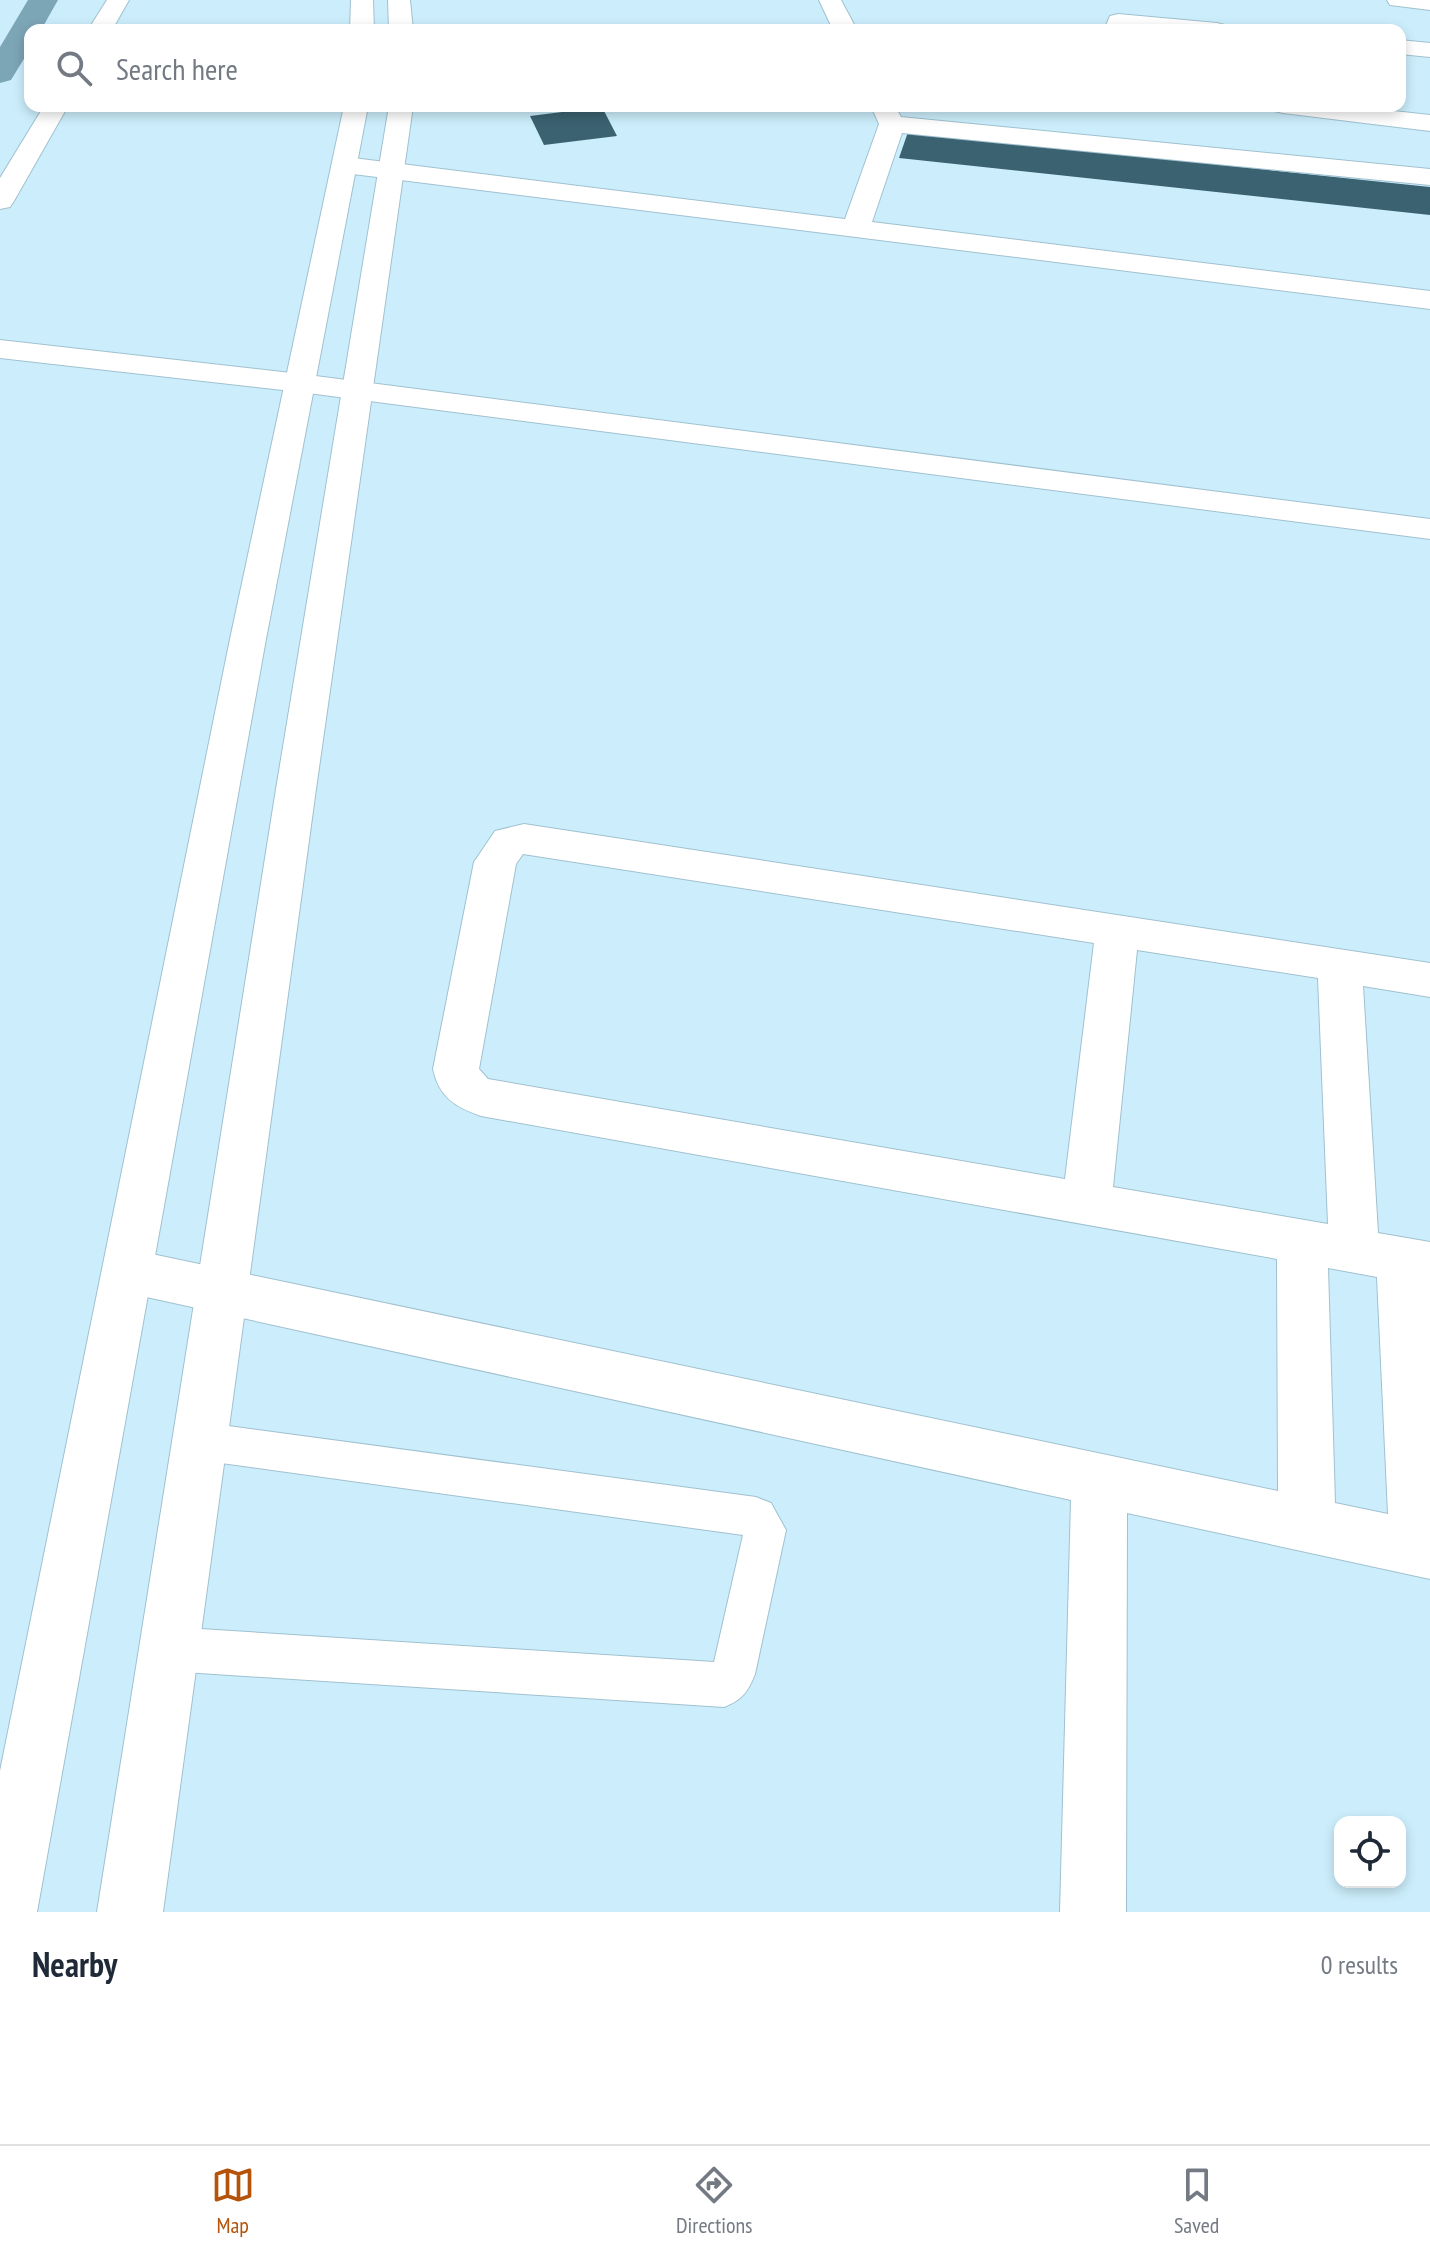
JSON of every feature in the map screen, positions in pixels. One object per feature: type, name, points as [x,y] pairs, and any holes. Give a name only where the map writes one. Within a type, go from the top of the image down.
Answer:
[{"type":"street","points":[[104,24],[118,0]]},
{"type":"street","points":[[362,0],[362,24]]},
{"type":"street","points":[[399,0],[401,24]]},
{"type":"street","points":[[830,0],[842,24]]},
{"type":"street","points":[[1398,0],[1430,3]]},
{"type":"street","points":[[1117,24],[1118,21],[1151,24]]},
{"type":"street","points":[[1406,48],[1430,50]]},
{"type":"street","points":[[0,201],[52,112]]},
{"type":"street","points":[[4,1912],[355,112]]},
{"type":"street","points":[[130,1912],[400,112]]},
{"type":"street","points":[[1335,112],[1430,123]]},
{"type":"street","points":[[856,228],[887,115],[1430,177]]},
{"type":"street","points":[[345,165],[1430,300]]},
{"type":"street","points":[[0,349],[300,383],[1430,529]]},
{"type":"street","points":[[1395,1258],[481,1097],[465,1090],[458,1080],[456,1069],[495,862],[510,841],[524,839],[1430,980]]},
{"type":"street","points":[[1087,1202],[1117,931]]},
{"type":"street","points":[[128,1271],[1424,1550],[1395,1258],[1340,965]]},
{"type":"street","points":[[1302,1242],[1307,1524]]},
{"type":"street","points":[[1093,1912],[1099,1480]]},
{"type":"lane","points":[[169,1649],[724,1685],[733,1674],[765,1530],[756,1517],[199,1441]]},
{"type":"building","points":[[605,112],[617,136],[544,145],[530,116]]},
{"type":"building","points":[[908,132],[1430,187],[1430,215],[899,158]]},
{"type":"waterway","points":[[29,24],[43,0]]},
{"type":"waterway","points":[[0,73],[24,32]]}]
